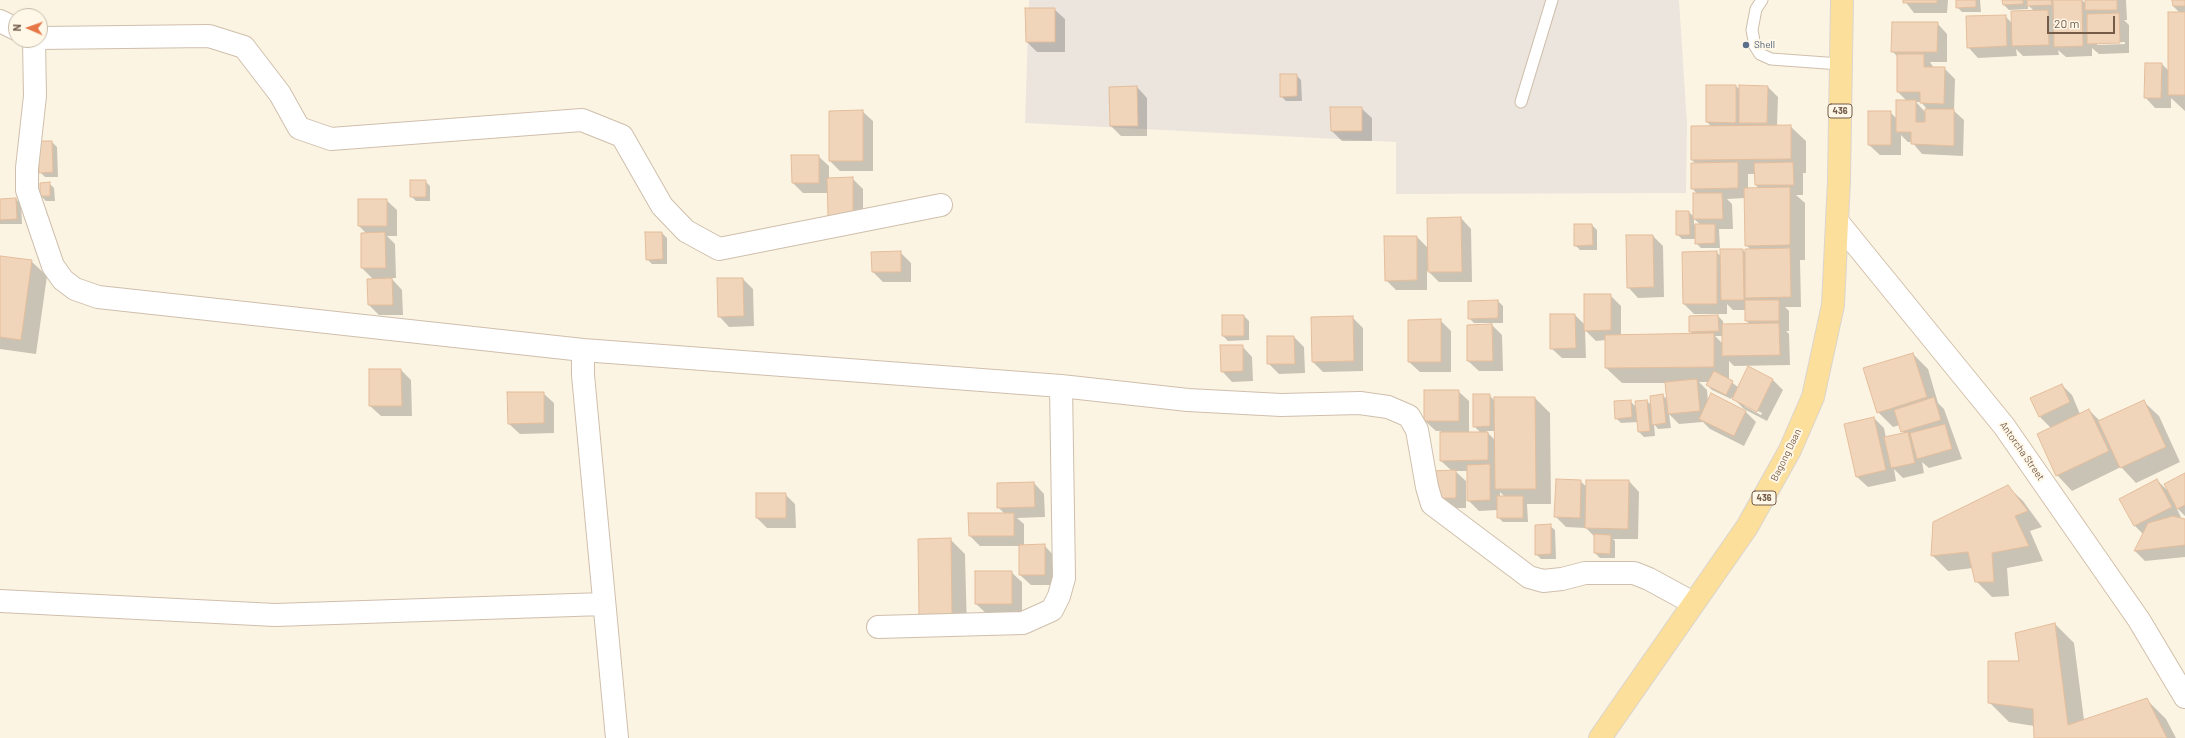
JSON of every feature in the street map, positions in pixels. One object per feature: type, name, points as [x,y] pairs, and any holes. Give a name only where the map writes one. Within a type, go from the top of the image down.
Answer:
[{"type":"main road","name":"436","points":[[1838,221],[1842,0]]},
{"type":"main road","name":"Bagong Daan","points":[[1600,738],[1747,527],[1790,450],[1812,397],[1833,305],[1838,221]]},
{"type":"street","points":[[48,38],[209,36],[244,47],[280,94],[299,128],[331,139],[582,120],[622,136],[662,206],[686,232],[719,249],[941,205]]},
{"type":"street","points":[[34,48],[35,96],[27,161],[27,190],[53,266],[63,280],[75,288],[98,298],[583,350],[1061,386],[1195,400],[1281,405],[1360,403],[1388,407],[1408,416],[1418,430],[1427,487],[1432,504],[1529,577],[1543,581],[1562,579],[1585,573],[1634,573],[1649,579],[1693,603]]},
{"type":"street","name":"Antorcha Street","points":[[1838,221],[2004,426],[2139,620],[2185,697]]},
{"type":"street","points":[[583,350],[583,375],[603,604],[617,738]]},
{"type":"street","points":[[878,626],[1022,624],[1052,610],[1059,596],[1064,578],[1061,386]]},
{"type":"street","points":[[0,601],[276,615],[603,604]]},
{"type":"lane","points":[[1521,102],[1552,0]]},
{"type":"lane","points":[[1762,0],[1756,9],[1752,30],[1755,46],[1760,54],[1777,60],[1840,64]]},
{"type":"shaded area","points":[[1029,0],[1679,0],[1687,124],[1686,193],[1396,194],[1396,142],[1025,123]]},
{"type":"building","points":[[1903,0],[1937,0],[1937,3],[1903,3]]},
{"type":"building","points":[[1956,0],[1976,0],[1976,7],[1956,8]]},
{"type":"building","points":[[2002,0],[2023,0],[2023,4],[2003,5]]},
{"type":"building","points":[[2027,0],[2051,0],[2052,5],[2027,6]]},
{"type":"building","points":[[2053,0],[2082,0],[2083,46],[2054,47]]},
{"type":"building","points":[[2085,0],[2117,0],[2117,10],[2085,10]]},
{"type":"building","points":[[2172,0],[2185,0],[2185,6],[2173,6]]},
{"type":"building","points":[[1025,8],[1055,8],[1055,42],[1026,42]]},
{"type":"building","points":[[2048,10],[2049,45],[2012,46],[2011,11]]},
{"type":"building","points":[[2168,12],[2185,12],[2185,95],[2168,95]]},
{"type":"building","points":[[2119,13],[2120,43],[2087,44],[2087,14]]},
{"type":"building","points":[[2006,15],[2007,46],[1967,48],[1966,16]]},
{"type":"building","points":[[1892,22],[1938,22],[1937,52],[1891,52]]},
{"type":"building","points":[[1897,54],[1924,54],[1924,67],[1945,67],[1944,104],[1920,103],[1920,92],[1897,92]]},
{"type":"building","points":[[2145,63],[2162,63],[2161,98],[2144,98]]},
{"type":"building","points":[[1280,74],[1297,74],[1297,96],[1280,97]]},
{"type":"building","points":[[1706,85],[1736,85],[1736,123],[1706,122]]},
{"type":"building","points":[[1739,85],[1768,86],[1767,123],[1739,123]]},
{"type":"building","points":[[1137,86],[1138,126],[1110,126],[1109,87]]},
{"type":"building","points":[[1896,100],[1916,100],[1916,122],[1925,122],[1925,109],[1954,109],[1954,146],[1911,144],[1911,132],[1896,132]]},
{"type":"building","points":[[1330,107],[1362,107],[1362,131],[1331,131]]},
{"type":"building","points":[[863,110],[863,161],[829,161],[829,111]]},
{"type":"building","points":[[1868,111],[1891,111],[1891,145],[1868,145]]},
{"type":"building","points":[[1791,125],[1791,159],[1691,160],[1691,126]]},
{"type":"building","points":[[38,141],[52,141],[53,172],[39,173]]},
{"type":"building","points":[[791,155],[819,155],[819,183],[792,183]]},
{"type":"building","points":[[1738,162],[1738,188],[1691,189],[1691,163]]},
{"type":"building","points":[[1793,162],[1794,185],[1755,185],[1754,163]]},
{"type":"building","points":[[853,177],[853,216],[828,216],[827,178]]},
{"type":"building","points":[[410,180],[426,180],[426,197],[410,197]]},
{"type":"building","points":[[50,182],[50,196],[40,196],[40,183]]},
{"type":"building","points":[[1790,187],[1790,245],[1745,246],[1744,188]]},
{"type":"building","points":[[1693,193],[1722,193],[1723,219],[1693,219]]},
{"type":"building","points":[[16,198],[17,219],[0,220],[0,199]]},
{"type":"building","points":[[358,199],[387,199],[387,226],[358,226]]},
{"type":"building","points":[[1676,211],[1689,211],[1690,235],[1676,235]]},
{"type":"building","points":[[1461,217],[1462,272],[1428,272],[1427,218]]},
{"type":"building","points":[[1574,224],[1592,224],[1593,245],[1574,246]]},
{"type":"building","points":[[1695,224],[1715,224],[1715,243],[1695,244]]},
{"type":"building","points":[[385,232],[386,268],[361,268],[361,233]]},
{"type":"building","points":[[645,232],[662,232],[663,259],[646,260]]},
{"type":"building","points":[[1626,235],[1653,235],[1654,287],[1627,288]]},
{"type":"building","points":[[1384,236],[1417,236],[1417,280],[1385,281]]},
{"type":"building","points":[[1790,248],[1791,297],[1745,298],[1745,249]]},
{"type":"building","points":[[1720,249],[1743,249],[1744,300],[1721,300]]},
{"type":"building","points":[[901,251],[901,272],[872,272],[871,252]]},
{"type":"building","points":[[1717,251],[1717,304],[1683,304],[1682,252]]},
{"type":"building","points":[[0,256],[32,260],[21,340],[0,337]]},
{"type":"building","points":[[392,278],[393,305],[368,305],[367,279]]},
{"type":"building","points":[[717,278],[743,278],[744,316],[718,317]]},
{"type":"building","points":[[1584,294],[1611,294],[1611,330],[1584,331]]},
{"type":"building","points":[[1498,300],[1498,318],[1468,319],[1468,301]]},
{"type":"building","points":[[1745,300],[1779,300],[1779,321],[1745,321]]},
{"type":"building","points":[[1550,314],[1575,314],[1576,348],[1550,349]]},
{"type":"building","points":[[1222,315],[1244,315],[1244,336],[1222,336]]},
{"type":"building","points":[[1718,315],[1719,331],[1689,332],[1689,316]]},
{"type":"building","points":[[1353,316],[1354,361],[1312,362],[1311,317]]},
{"type":"building","points":[[1441,319],[1441,362],[1408,362],[1408,320]]},
{"type":"building","points":[[1779,323],[1780,355],[1722,356],[1722,324]]},
{"type":"building","points":[[1492,324],[1493,361],[1467,361],[1467,325]]},
{"type":"building","points":[[1714,333],[1714,367],[1605,368],[1605,335]]},
{"type":"building","points":[[1267,336],[1294,336],[1295,364],[1267,364]]},
{"type":"building","points":[[1220,345],[1243,345],[1243,371],[1221,372]]},
{"type":"building","points":[[1913,353],[1927,397],[1877,413],[1863,368]]},
{"type":"building","points":[[1748,366],[1773,379],[1757,412],[1732,399]]},
{"type":"building","points":[[369,369],[401,369],[402,406],[369,406]]},
{"type":"building","points":[[1714,371],[1733,381],[1726,395],[1706,385]]},
{"type":"building","points":[[1697,379],[1700,411],[1668,414],[1665,382]]},
{"type":"building","points":[[2062,384],[2070,402],[2039,417],[2030,398]]},
{"type":"building","points":[[1424,390],[1459,390],[1459,421],[1424,421]]},
{"type":"building","points":[[507,392],[544,392],[544,423],[508,424]]},
{"type":"building","points":[[1711,393],[1746,411],[1734,436],[1699,419]]},
{"type":"building","points":[[1473,394],[1490,394],[1490,426],[1473,427]]},
{"type":"building","points":[[1663,394],[1666,423],[1652,425],[1650,396]]},
{"type":"building","points":[[1494,397],[1535,397],[1536,489],[1495,489]]},
{"type":"building","points":[[1934,397],[1941,420],[1901,432],[1894,410]]},
{"type":"building","points":[[1631,400],[1632,417],[1615,419],[1614,401]]},
{"type":"building","points":[[1647,400],[1650,431],[1638,432],[1635,401]]},
{"type":"building","points":[[2144,400],[2166,447],[2120,468],[2098,421]]},
{"type":"building","points":[[2089,409],[2109,451],[2056,476],[2037,434]]},
{"type":"building","points":[[1874,417],[1886,470],[1856,477],[1844,424]]},
{"type":"building","points":[[1945,424],[1952,449],[1917,459],[1910,433]]},
{"type":"building","points":[[1440,432],[1488,432],[1488,460],[1440,461]]},
{"type":"building","points":[[1908,432],[1915,463],[1891,468],[1884,437]]},
{"type":"building","points":[[1490,464],[1490,500],[1467,501],[1467,465]]},
{"type":"building","points":[[1456,470],[1456,498],[1429,498],[1429,471]]},
{"type":"building","points":[[2185,473],[2185,505],[2177,509],[2164,484]]},
{"type":"building","points":[[1556,479],[1581,480],[1580,518],[1554,517]]},
{"type":"building","points":[[2157,479],[2172,507],[2134,526],[2119,499]]},
{"type":"building","points":[[1586,480],[1629,480],[1628,529],[1585,528]]},
{"type":"building","points":[[1034,482],[1035,507],[997,508],[997,483]]},
{"type":"building","points":[[2008,485],[2028,511],[2015,516],[2029,546],[1992,553],[1994,582],[1975,582],[1968,552],[1931,556],[1933,522]]},
{"type":"building","points":[[756,493],[786,493],[786,518],[756,518]]},
{"type":"building","points":[[1497,496],[1523,496],[1523,518],[1497,518]]},
{"type":"building","points":[[968,513],[1014,513],[1014,536],[969,536]]},
{"type":"building","points":[[2173,516],[2185,519],[2185,545],[2134,551],[2148,523]]},
{"type":"building","points":[[1551,524],[1551,554],[1535,555],[1535,525]]},
{"type":"building","points":[[1594,534],[1611,535],[1610,554],[1594,553]]},
{"type":"building","points":[[951,538],[952,616],[919,617],[918,539]]},
{"type":"building","points":[[1045,544],[1045,575],[1019,575],[1019,545]]},
{"type":"building","points":[[975,571],[1012,571],[1012,604],[975,604]]},
{"type":"building","points":[[2055,623],[2068,725],[2147,698],[2167,738],[2034,738],[2033,709],[1988,703],[1988,661],[2019,661],[2015,633]]},
{"type":"place","name":"Shell","points":[[1746,45]]}]
